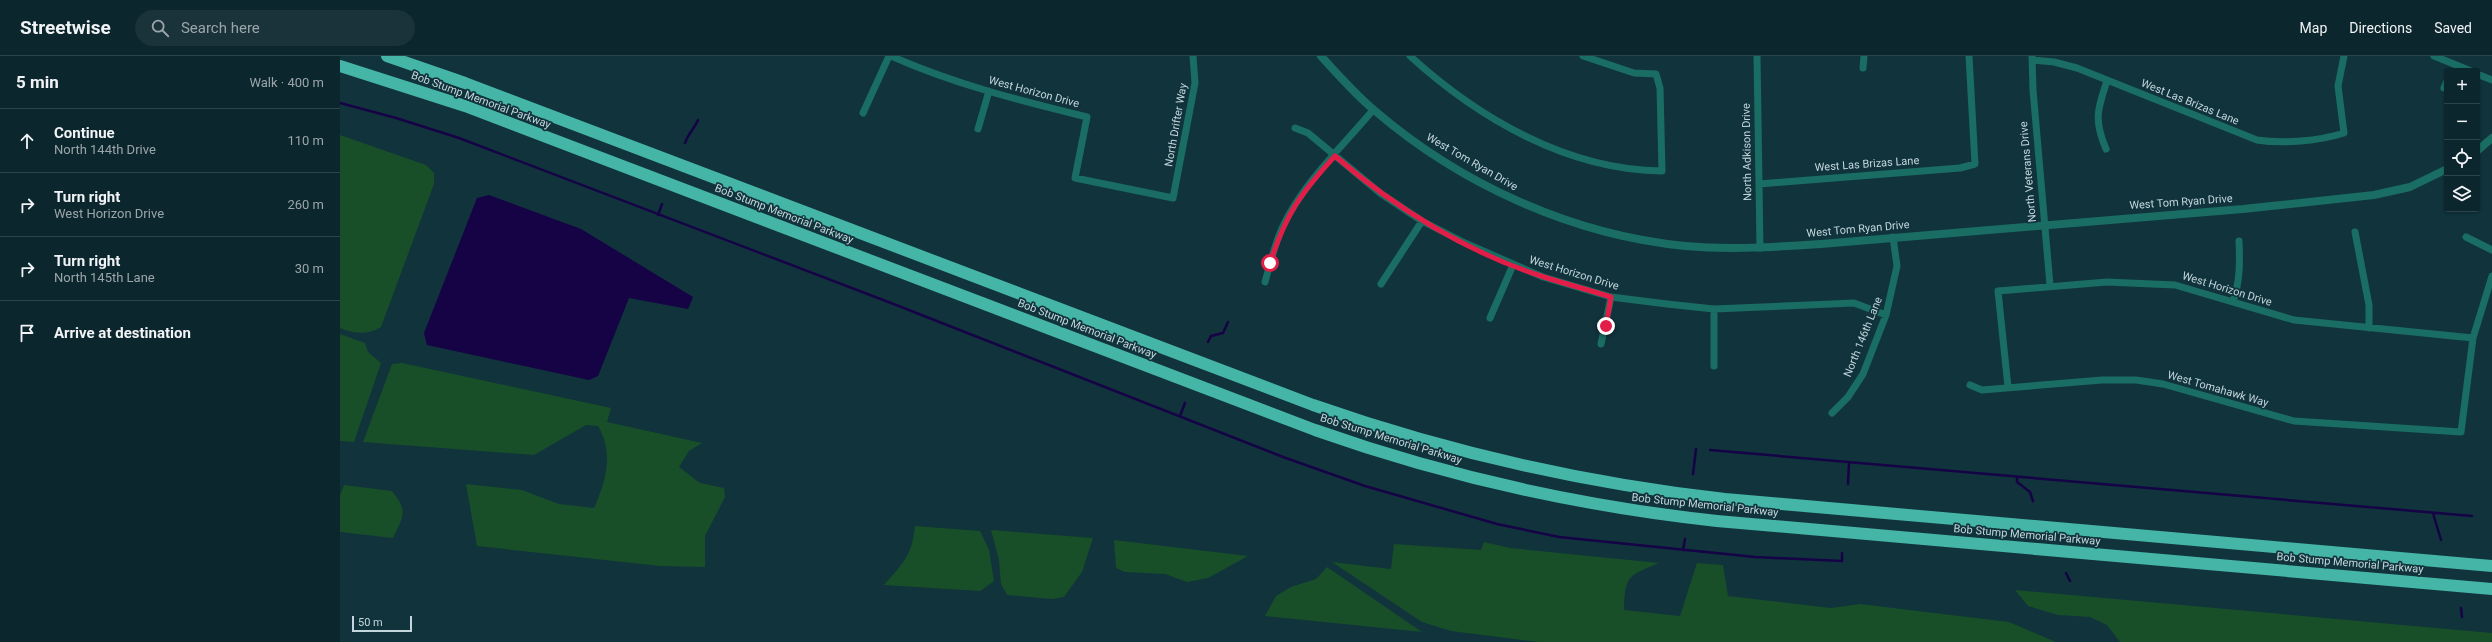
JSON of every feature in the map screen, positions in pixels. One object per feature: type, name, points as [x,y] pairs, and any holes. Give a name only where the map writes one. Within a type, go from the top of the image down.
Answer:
[{"type":"highway","name":"Bob Stump Memorial Parkway","points":[[387,56],[472,85],[1319,407],[1409,437],[1510,464],[1621,486],[1725,500],[2492,566]]},
{"type":"highway","name":"Bob Stump Memorial Parkway","points":[[340,66],[465,106],[1309,428],[1399,458],[1497,484],[1624,509],[1717,521],[2492,589]]},
{"type":"street","name":"West Horizon Drive","points":[[890,56],[916,67],[988,91],[1087,117],[1075,178],[1173,198]]},
{"type":"street","points":[[863,113],[890,56]]},
{"type":"street","name":"North Drifter Way","points":[[1173,198],[1195,83],[1192,56]]},
{"type":"street","name":"West Tom Ryan Drive","points":[[1322,56],[1373,110],[1448,164],[1523,204],[1642,240],[1686,246],[1760,248],[2243,208],[2374,195],[2410,187],[2444,170]]},
{"type":"street","points":[[1410,56],[1453,94],[1496,121],[1533,139],[1582,159],[1611,167],[1662,171],[1660,88],[1656,74],[1634,73],[1598,63],[1583,56]]},
{"type":"street","name":"North Adkison Drive","points":[[1757,56],[1760,248]]},
{"type":"street","points":[[1863,68],[1864,56]]},
{"type":"street","name":"West Las Brizas Lane","points":[[1759,184],[1960,168],[1975,164],[1970,56]]},
{"type":"street","name":"West Las Brizas Lane","points":[[2032,58],[2054,62],[2107,81],[2257,140],[2276,143],[2331,137],[2344,133],[2338,86],[2344,56]]},
{"type":"street","points":[[2434,56],[2452,67]]},
{"type":"street","name":"North Veterans Drive","points":[[2032,58],[2050,285]]},
{"type":"street","points":[[2480,75],[2492,80]]},
{"type":"street","points":[[2106,149],[2097,124],[2101,99],[2107,81]]},
{"type":"street","points":[[978,129],[988,91]]},
{"type":"street","points":[[1265,282],[1282,227],[1292,208],[1310,183],[1335,156],[1373,110]]},
{"type":"street","name":"West Horizon Drive","points":[[1295,128],[1308,133],[1380,193],[1422,221],[1513,265],[1543,277],[1611,297],[1714,309],[1854,303],[1886,315]]},
{"type":"street","points":[[2480,148],[2492,138]]},
{"type":"street","points":[[1381,284],[1422,221]]},
{"type":"street","points":[[2355,232],[2369,305],[2369,328]]},
{"type":"street","name":"North 146th Lane","points":[[1832,413],[1848,397],[1863,374],[1886,315],[1896,266],[1893,237]]},
{"type":"street","points":[[2466,237],[2492,250]]},
{"type":"street","points":[[2233,302],[2238,286],[2240,265],[2238,241]]},
{"type":"street","points":[[1490,318],[1513,265]]},
{"type":"street","points":[[2473,338],[2492,276]]},
{"type":"street","name":"West Horizon Drive","points":[[2008,387],[1998,290],[2107,282],[2175,285],[2294,320],[2473,338]]},
{"type":"street","points":[[1601,344],[1611,297]]},
{"type":"street","points":[[1714,309],[1714,366]]},
{"type":"street","name":"West Tomahawk Way","points":[[1970,385],[1982,390],[2102,380],[2136,380],[2163,384],[2294,421],[2461,432],[2473,338]]},
{"type":"green space","points":[[340,135],[426,165],[434,173],[434,184],[381,327],[376,330],[361,333],[350,332],[340,328]]},
{"type":"green space","points":[[340,334],[365,343],[368,352],[381,363],[354,442],[340,441]]},
{"type":"green space","points":[[402,363],[611,408],[607,422],[702,443],[689,451],[679,467],[700,483],[724,488],[725,497],[705,536],[705,567],[660,566],[477,546],[466,484],[522,490],[559,504],[594,508],[605,477],[607,457],[603,436],[598,426],[586,425],[534,455],[363,442],[392,364]]},
{"type":"green space","points":[[344,485],[392,491],[400,504],[403,513],[400,524],[393,538],[340,532],[340,495]]},
{"type":"green space","points":[[915,526],[980,531],[989,550],[994,581],[980,591],[884,585],[906,558],[912,545]]},
{"type":"green space","points":[[991,530],[1093,538],[1082,572],[1064,597],[1052,599],[1007,595],[1001,584],[999,560]]},
{"type":"green space","points":[[1114,540],[1248,556],[1208,578],[1187,582],[1165,574],[1125,572],[1116,568]]},
{"type":"green space","points":[[1484,542],[1510,548],[1659,563],[1635,574],[1630,578],[1627,583],[1624,610],[1680,616],[1697,563],[1723,565],[1728,596],[1831,608],[1860,604],[2009,622],[2056,642],[1539,642],[1451,631],[1422,622],[1332,562],[1391,569],[1394,544],[1481,550]]},
{"type":"green space","points":[[1327,567],[1422,632],[1265,616],[1276,596],[1291,587],[1316,579]]},
{"type":"green space","points":[[2015,590],[2492,633],[2492,642],[2120,642],[2107,625],[2090,617],[2058,615],[2028,606]]},
{"type":"shaded area","points":[[489,195],[581,229],[693,297],[688,309],[629,298],[598,376],[589,380],[427,345],[424,333],[477,198]]},
{"type":"waterway","points":[[340,103],[396,118],[459,138],[891,303],[1283,457],[1365,486],[1497,524],[1559,537],[1755,557],[1842,561],[1842,553]]},
{"type":"waterway","points":[[685,143],[698,120]]},
{"type":"waterway","points":[[658,215],[662,204]]},
{"type":"waterway","points":[[1208,342],[1211,336],[1223,333],[1228,322]]},
{"type":"waterway","points":[[1180,416],[1185,403]]},
{"type":"waterway","points":[[1693,474],[1696,449]]},
{"type":"waterway","points":[[1710,450],[2472,516]]},
{"type":"waterway","points":[[1848,484],[1849,463]]},
{"type":"waterway","points":[[2017,477],[2017,482],[2030,492],[2033,501]]},
{"type":"waterway","points":[[2433,513],[2441,540]]},
{"type":"waterway","points":[[1683,550],[1685,539]]},
{"type":"waterway","points":[[2066,573],[2070,581]]},
{"type":"waterway","points":[[2461,608],[2462,617]]},
{"type":"route","points":[[1270,263],[1282,227],[1296,202],[1310,183],[1335,156],[1380,193],[1422,221],[1465,243],[1543,277],[1611,297],[1606,326]]}]
